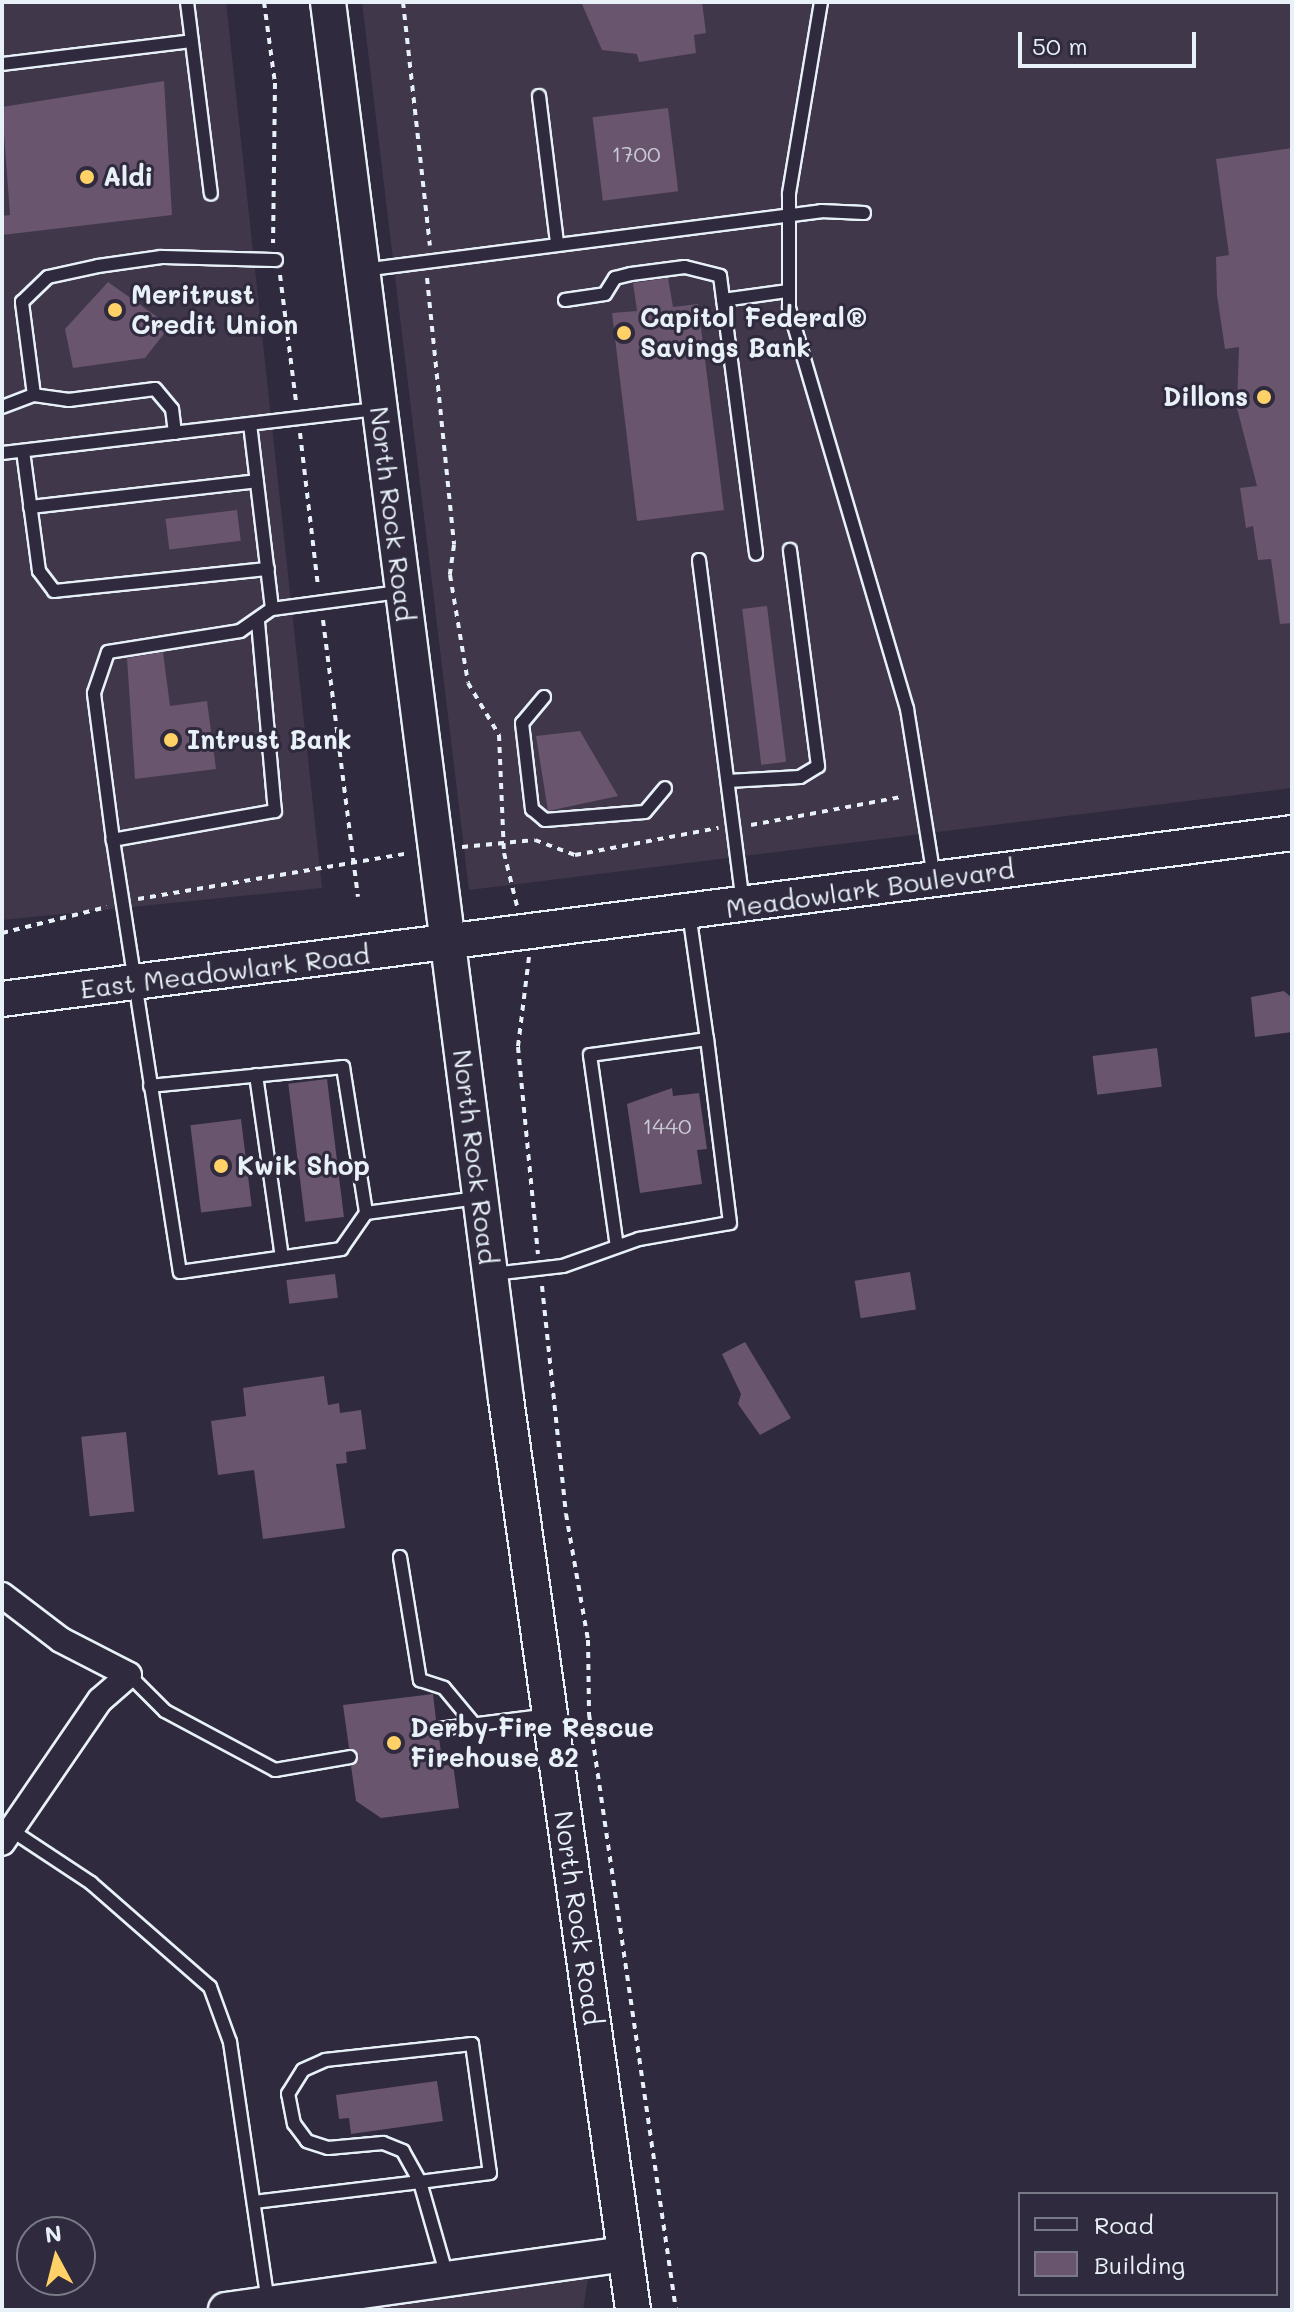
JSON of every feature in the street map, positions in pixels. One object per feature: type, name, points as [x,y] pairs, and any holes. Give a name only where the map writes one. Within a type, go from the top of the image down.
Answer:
[{"type":"main road","name":"North Rock Road","points":[[328,2],[490,1275],[633,2310]]},
{"type":"main road","name":"Meadowlark Boulevard","points":[[449,945],[1292,833]]},
{"type":"main road","name":"East Meadowlark Road","points":[[2,999],[449,945]]},
{"type":"main road","points":[[226,2310],[280,2305],[625,2254]]},
{"type":"street","points":[[2,1595],[61,1640],[129,1675],[100,1700],[6,1836]]},
{"type":"lane","points":[[187,2],[211,194]]},
{"type":"lane","points":[[821,2],[787,218],[788,291],[801,359],[907,709],[935,880]]},
{"type":"lane","points":[[2,64],[192,41]]},
{"type":"lane","points":[[539,96],[557,242]]},
{"type":"lane","points":[[361,270],[557,242],[864,213]]},
{"type":"lane","points":[[34,395],[22,302],[48,277],[161,257],[276,260]]},
{"type":"lane","points":[[565,300],[605,294],[615,278],[685,267],[720,276],[756,554]]},
{"type":"lane","points":[[723,300],[788,291]]},
{"type":"lane","points":[[2,407],[34,395],[69,400],[155,389],[172,409],[175,433]]},
{"type":"lane","points":[[2,453],[379,408]]},
{"type":"lane","points":[[250,424],[272,609]]},
{"type":"lane","points":[[23,451],[39,571],[54,591],[268,569]]},
{"type":"lane","points":[[30,507],[257,481]]},
{"type":"lane","points":[[728,781],[800,777],[818,766],[790,550]]},
{"type":"lane","points":[[699,560],[743,906]]},
{"type":"lane","points":[[150,1086],[343,1067],[366,1213],[341,1249],[180,1272],[150,1086],[122,903],[95,703],[100,661],[118,648],[219,636],[258,622],[272,609],[403,592]]},
{"type":"lane","points":[[113,840],[275,811],[258,622]]},
{"type":"lane","points":[[544,697],[522,723],[532,809],[545,820],[645,812],[665,788]]},
{"type":"lane","points":[[490,1275],[540,1268],[617,1246],[730,1223],[689,913]]},
{"type":"lane","points":[[617,1246],[590,1055],[707,1039]]},
{"type":"lane","points":[[256,1075],[282,1257]]},
{"type":"lane","points":[[366,1213],[480,1197]]},
{"type":"lane","points":[[400,1557],[420,1680],[444,1688],[474,1724]]},
{"type":"lane","points":[[129,1675],[165,1711],[275,1770],[350,1757]]},
{"type":"lane","points":[[438,1729],[550,1714]]},
{"type":"lane","points":[[6,1836],[91,1883],[210,1987],[230,2042],[254,2202],[280,2305]]},
{"type":"lane","points":[[254,2202],[420,2182],[490,2173],[472,2044],[325,2060],[303,2070],[288,2094],[307,2141],[328,2148],[383,2143],[403,2151],[420,2182],[448,2279]]},
{"type":"path","points":[[264,2],[275,83],[276,260],[351,864],[358,897]]},
{"type":"path","points":[[403,2],[428,226]]},
{"type":"path","points":[[426,283],[454,545],[450,575],[468,683],[499,735],[510,886]]},
{"type":"path","points":[[754,824],[901,797]]},
{"type":"path","points":[[483,844],[505,845],[535,840],[575,855],[721,827]]},
{"type":"path","points":[[2,933],[172,888],[351,864],[386,856]]},
{"type":"path","points":[[529,959],[518,1047],[566,1514],[588,1640],[589,1714],[676,2310]]},
{"type":"shaded area","points":[[2,2],[226,2],[322,888],[2,920]]},
{"type":"shaded area","points":[[362,2],[1292,2],[1292,788],[469,890]]},
{"type":"shaded area","points":[[589,2272],[583,2310],[275,2310]]},
{"type":"building","points":[[581,2],[702,2],[706,33],[694,35],[696,53],[639,62],[637,54],[602,50]]},
{"type":"building","name":"Aldi","points":[[164,81],[172,215],[2,235],[2,216],[10,215],[2,107]]},
{"type":"building","points":[[668,108],[678,191],[603,201],[593,117]]},
{"type":"building","name":"Dillons","points":[[1292,148],[1292,623],[1280,624],[1271,559],[1258,560],[1253,526],[1246,528],[1240,488],[1257,486],[1237,408],[1239,347],[1225,349],[1217,295],[1216,257],[1229,255],[1216,159]]},
{"type":"building","points":[[668,278],[673,307],[698,304],[724,510],[637,521],[612,313],[637,311],[633,283]]},
{"type":"building","name":"Meritrust Credit Union","points":[[108,282],[170,326],[145,358],[73,368],[65,329]]},
{"type":"building","points":[[237,510],[241,541],[169,550],[166,519]]},
{"type":"building","points":[[767,606],[786,762],[761,765],[742,609]]},
{"type":"building","name":"Intrust Bank","points":[[163,652],[170,706],[207,701],[216,769],[135,779],[127,658]]},
{"type":"building","points":[[580,731],[618,796],[548,811],[536,736]]},
{"type":"building","points":[[1284,991],[1292,998],[1292,1032],[1255,1037],[1251,997]]},
{"type":"building","points":[[1157,1048],[1162,1087],[1097,1095],[1092,1056]]},
{"type":"building","name":"Kwik Shop","points":[[327,1079],[344,1217],[305,1222],[288,1084]]},
{"type":"building","points":[[672,1088],[673,1096],[699,1093],[707,1149],[697,1150],[702,1184],[640,1193],[627,1104]]},
{"type":"building","name":"Kwik Shop","points":[[241,1119],[252,1206],[201,1213],[190,1125]]},
{"type":"building","points":[[910,1272],[916,1310],[861,1318],[855,1281]]},
{"type":"building","points":[[335,1274],[338,1298],[289,1304],[286,1280]]},
{"type":"building","points":[[745,1342],[791,1418],[760,1435],[738,1404],[741,1394],[722,1354]]},
{"type":"building","points":[[324,1376],[328,1405],[339,1403],[340,1413],[361,1410],[366,1449],[346,1452],[347,1463],[336,1464],[345,1528],[263,1539],[254,1470],[218,1475],[211,1421],[246,1416],[243,1388]]},
{"type":"building","points":[[126,1432],[134,1512],[90,1516],[81,1437]]},
{"type":"building","name":"Derby Fire Rescue Firehouse 82","points":[[433,1694],[436,1720],[429,1731],[439,1738],[443,1766],[453,1764],[459,1808],[381,1818],[356,1801],[351,1766],[359,1756],[349,1748],[343,1705]]},
{"type":"building","points":[[437,2081],[443,2121],[351,2134],[349,2118],[339,2119],[336,2095]]},
{"type":"place","name":"Aldi","points":[[87,177]]},
{"type":"place","name":"Meritrust Credit Union","points":[[115,310]]},
{"type":"place","name":"Capitol Federal® Savings Bank","points":[[624,333]]},
{"type":"place","name":"Dillons","points":[[1264,397]]},
{"type":"place","name":"Intrust Bank","points":[[171,740]]},
{"type":"place","name":"Kwik Shop","points":[[221,1166]]},
{"type":"place","name":"Derby Fire Rescue Firehouse 82","points":[[394,1743]]}]
